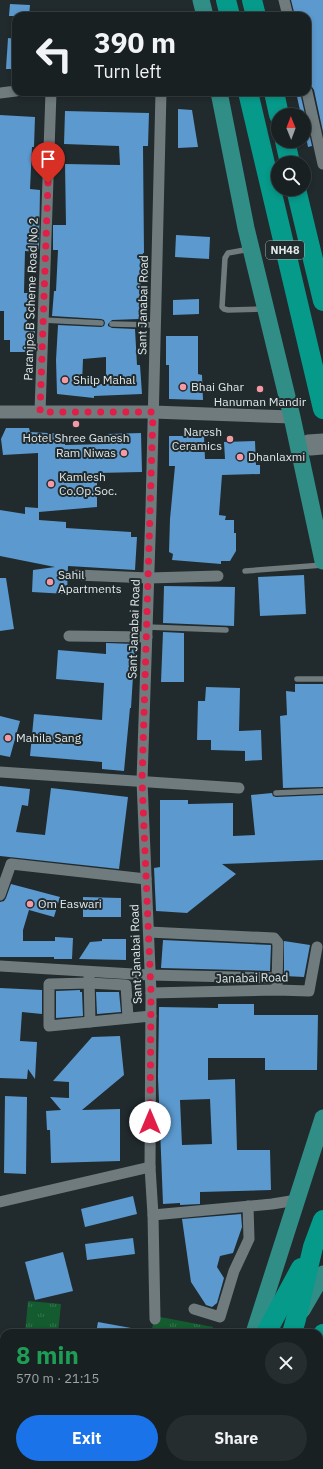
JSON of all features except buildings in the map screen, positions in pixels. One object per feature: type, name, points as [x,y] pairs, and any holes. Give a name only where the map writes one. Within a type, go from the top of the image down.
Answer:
[{"type":"highway","points":[[226,0],[229,12]]},
{"type":"highway","points":[[252,0],[255,12]]},
{"type":"highway","name":"NH48","points":[[249,96],[323,409]]},
{"type":"highway","points":[[275,96],[277,108]]},
{"type":"highway","name":"NH48","points":[[298,196],[323,301]]},
{"type":"highway","points":[[268,1329],[312,1247],[323,1220]]},
{"type":"highway","points":[[294,1326],[312,1247]]},
{"type":"main road","points":[[201,0],[204,12]]},
{"type":"main road","points":[[220,96],[248,255],[260,307],[292,417],[323,561]]},
{"type":"main road","points":[[255,1329],[298,1200],[323,1118]]},
{"type":"main road","points":[[294,1326],[323,1274]]},
{"type":"street","points":[[284,0],[287,12]]},
{"type":"street","points":[[0,93],[12,92]]},
{"type":"street","name":"Paranjpe B Scheme Road No 2","points":[[40,412],[51,96]]},
{"type":"street","name":"Sant Janabai Road","points":[[156,1319],[150,1167],[151,993],[142,781],[156,325],[161,96]]},
{"type":"street","points":[[307,96],[323,164]]},
{"type":"street","points":[[0,412],[153,412],[292,417]]},
{"type":"street","points":[[298,446],[308,440],[323,439]]},
{"type":"street","points":[[298,446],[311,450],[323,449]]},
{"type":"street","points":[[77,575],[149,578],[218,576]]},
{"type":"street","points":[[69,636],[147,632]]},
{"type":"street","points":[[0,772],[239,788]]},
{"type":"street","points":[[0,895],[11,864],[146,879]]},
{"type":"street","points":[[149,932],[274,938],[278,943],[277,990]]},
{"type":"street","name":"Janabai Road","points":[[151,993],[277,990],[309,991],[317,947]]},
{"type":"street","points":[[0,966],[150,975],[277,978]]},
{"type":"street","points":[[89,971],[90,1022]]},
{"type":"street","points":[[128,1018],[126,985],[89,983],[49,984],[49,1026],[151,1016]]},
{"type":"street","points":[[0,1202],[150,1167]]},
{"type":"street","points":[[153,1216],[298,1200]]},
{"type":"street","points":[[194,1309],[220,1317],[234,1271],[249,1238],[248,1206]]},
{"type":"lane","points":[[248,255],[228,253],[224,258],[222,307],[228,310],[260,307]]},
{"type":"lane","points":[[43,320],[102,323]]},
{"type":"lane","points":[[112,324],[156,325]]},
{"type":"lane","points":[[245,571],[323,565]]},
{"type":"lane","points":[[147,632],[226,630]]},
{"type":"lane","points":[[297,679],[323,679]]},
{"type":"lane","points":[[276,793],[323,791]]},
{"type":"green space","points":[[28,1301],[61,1304],[58,1329],[25,1329]]},
{"type":"green space","points":[[155,1316],[213,1327],[213,1329],[152,1329]]},
{"type":"place","name":"Shilp Mahal","points":[[65,380]]},
{"type":"place","name":"Bhai Ghar","points":[[183,387]]},
{"type":"place","name":"Hanuman Mandir","points":[[260,389]]},
{"type":"place","name":"Hotel Shree Ganesh","points":[[76,424]]},
{"type":"place","name":"Naresh Ceramics","points":[[230,439]]},
{"type":"place","name":"Ram Niwas","points":[[124,453]]},
{"type":"place","name":"Dhanlaxmi","points":[[240,457]]},
{"type":"place","name":"Kamlesh Co.Op.Soc.","points":[[51,484]]},
{"type":"place","name":"Sahil Apartments","points":[[50,582]]},
{"type":"place","name":"Mahila Sang","points":[[8,738]]},
{"type":"place","name":"Om Easwari","points":[[30,904]]},
{"type":"route","points":[[48,183],[40,412],[153,412],[142,781],[151,993],[150,1122]]}]
